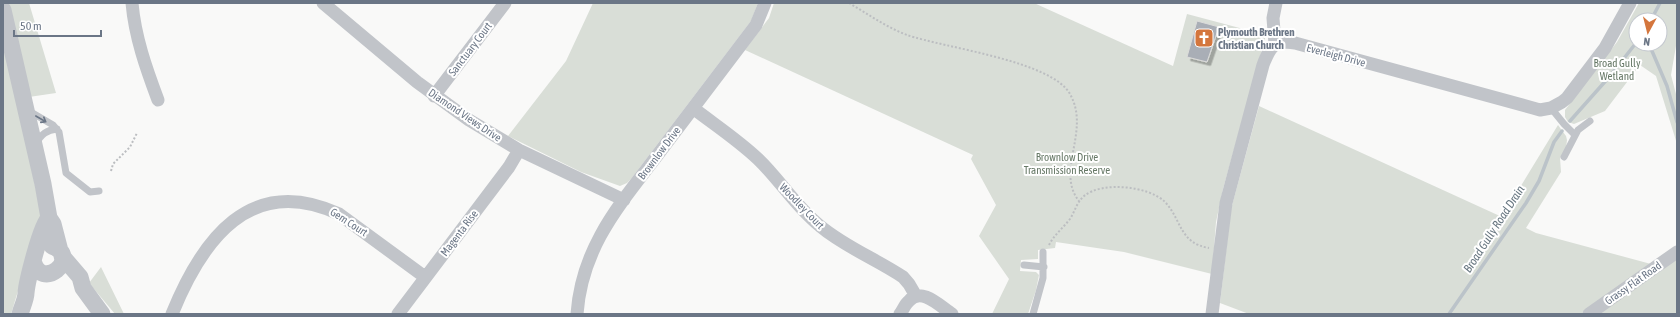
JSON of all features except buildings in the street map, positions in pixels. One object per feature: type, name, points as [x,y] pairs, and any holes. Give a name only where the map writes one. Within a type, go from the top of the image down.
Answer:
[{"type":"street","points":[[132,3],[137,39],[158,100]]},
{"type":"street","name":"Diamond Views Drive","points":[[323,3],[434,96],[469,120],[519,150],[624,200]]},
{"type":"street","name":"Sanctuary Court","points":[[434,96],[505,3]]},
{"type":"street","name":"Brownlow Drive","points":[[577,314],[583,275],[591,252],[604,228],[756,25],[765,3]]},
{"type":"street","points":[[1212,314],[1223,220],[1231,184],[1263,65],[1270,48],[1275,44],[1273,18],[1276,3]]},
{"type":"street","points":[[1551,108],[1567,98],[1605,48],[1630,3]]},
{"type":"street","points":[[3,10],[49,218],[53,224],[61,253],[62,265],[60,269],[49,274],[33,290],[26,293]]},
{"type":"street","name":"Everleigh Drive","points":[[1275,44],[1281,42],[1295,43],[1540,110],[1551,108]]},
{"type":"street","name":"Woodley Court","points":[[693,108],[754,156],[802,210],[820,226],[848,245],[903,277],[916,296]]},
{"type":"street","name":"Magenta Rise","points":[[398,314],[509,167],[519,150]]},
{"type":"street","name":"Gem Court","points":[[172,314],[193,269],[218,233],[241,215],[252,210],[277,203],[304,202],[327,208],[338,214],[425,277]]},
{"type":"street","points":[[20,314],[44,225],[49,218]]},
{"type":"street","points":[[83,288],[36,268],[35,256],[39,248],[48,245],[57,248],[80,277],[83,288],[102,314]]},
{"type":"street","name":"Grassy Flat Road","points":[[1589,314],[1677,252]]},
{"type":"street","points":[[900,314],[909,300],[916,296],[929,299],[952,314]]},
{"type":"lane","points":[[25,108],[58,129],[61,135],[66,174],[90,192],[99,191]]},
{"type":"lane","points":[[1551,108],[1575,135]]},
{"type":"lane","points":[[1564,157],[1575,135],[1582,126],[1590,121]]},
{"type":"lane","points":[[34,147],[44,133],[49,130],[58,129]]},
{"type":"lane","points":[[1033,314],[1042,285],[1044,267],[1043,252]]},
{"type":"lane","points":[[1024,265],[1044,267]]},
{"type":"path","points":[[849,3],[906,34],[1038,70],[1052,76],[1062,84],[1069,92],[1074,102],[1077,127],[1070,166],[1071,184],[1075,196],[1079,201]]},
{"type":"path","points":[[111,171],[113,164],[130,147],[136,133]]},
{"type":"path","points":[[1043,252],[1069,220],[1079,201],[1089,193],[1105,188],[1140,190],[1159,197],[1165,202],[1190,240],[1200,246],[1220,249]]},
{"type":"green space","points":[[8,3],[29,3],[56,93],[29,97]]},
{"type":"green space","points":[[593,3],[758,3],[751,21],[631,179],[627,183],[620,186],[581,172],[508,136],[566,61]]},
{"type":"green space","name":"Brownlow Drive Transmission Reserve","points":[[774,3],[1034,3],[1173,66],[1187,14],[1266,35],[1223,189],[1216,222],[1212,274],[1124,252],[1056,242],[1055,248],[1038,250],[1038,259],[1021,260],[1020,271],[1036,272],[1039,275],[1028,314],[992,314],[1009,279],[979,236],[996,205],[971,159],[973,155],[745,50],[769,18]]},
{"type":"green space","name":"Broad Gully Wetland","points":[[1639,3],[1677,3],[1677,40],[1671,75],[1677,98],[1677,144],[1656,76],[1640,65],[1605,111],[1574,124],[1568,122],[1565,117],[1565,110],[1617,42],[1628,22],[1628,52],[1668,52],[1668,12],[1634,12]]},
{"type":"green space","points":[[3,40],[21,116],[41,215],[11,314],[3,314]]},
{"type":"green space","points":[[1259,106],[1502,217],[1558,125],[1566,136],[1567,140],[1566,148],[1560,158],[1561,172],[1526,228],[1536,233],[1651,264],[1581,314],[1249,314],[1220,303],[1231,209]]},
{"type":"green space","points":[[1677,258],[1677,314],[1597,314]]},
{"type":"green space","points":[[101,267],[124,314],[115,314],[89,283]]},
{"type":"waterway","name":"Broad Gully Road Drain","points":[[1655,12],[1660,3]]},
{"type":"waterway","name":"Broad Gully Road Drain","points":[[1570,121],[1610,76],[1629,52]]},
{"type":"waterway","points":[[1652,52],[1667,86],[1677,122]]},
{"type":"waterway","name":"Broad Gully Road Drain","points":[[1449,314],[1526,203],[1539,181],[1554,142],[1562,131]]},
{"type":"place","name":"Plymouth Brethren Christian Church","points":[[1204,38]]}]
